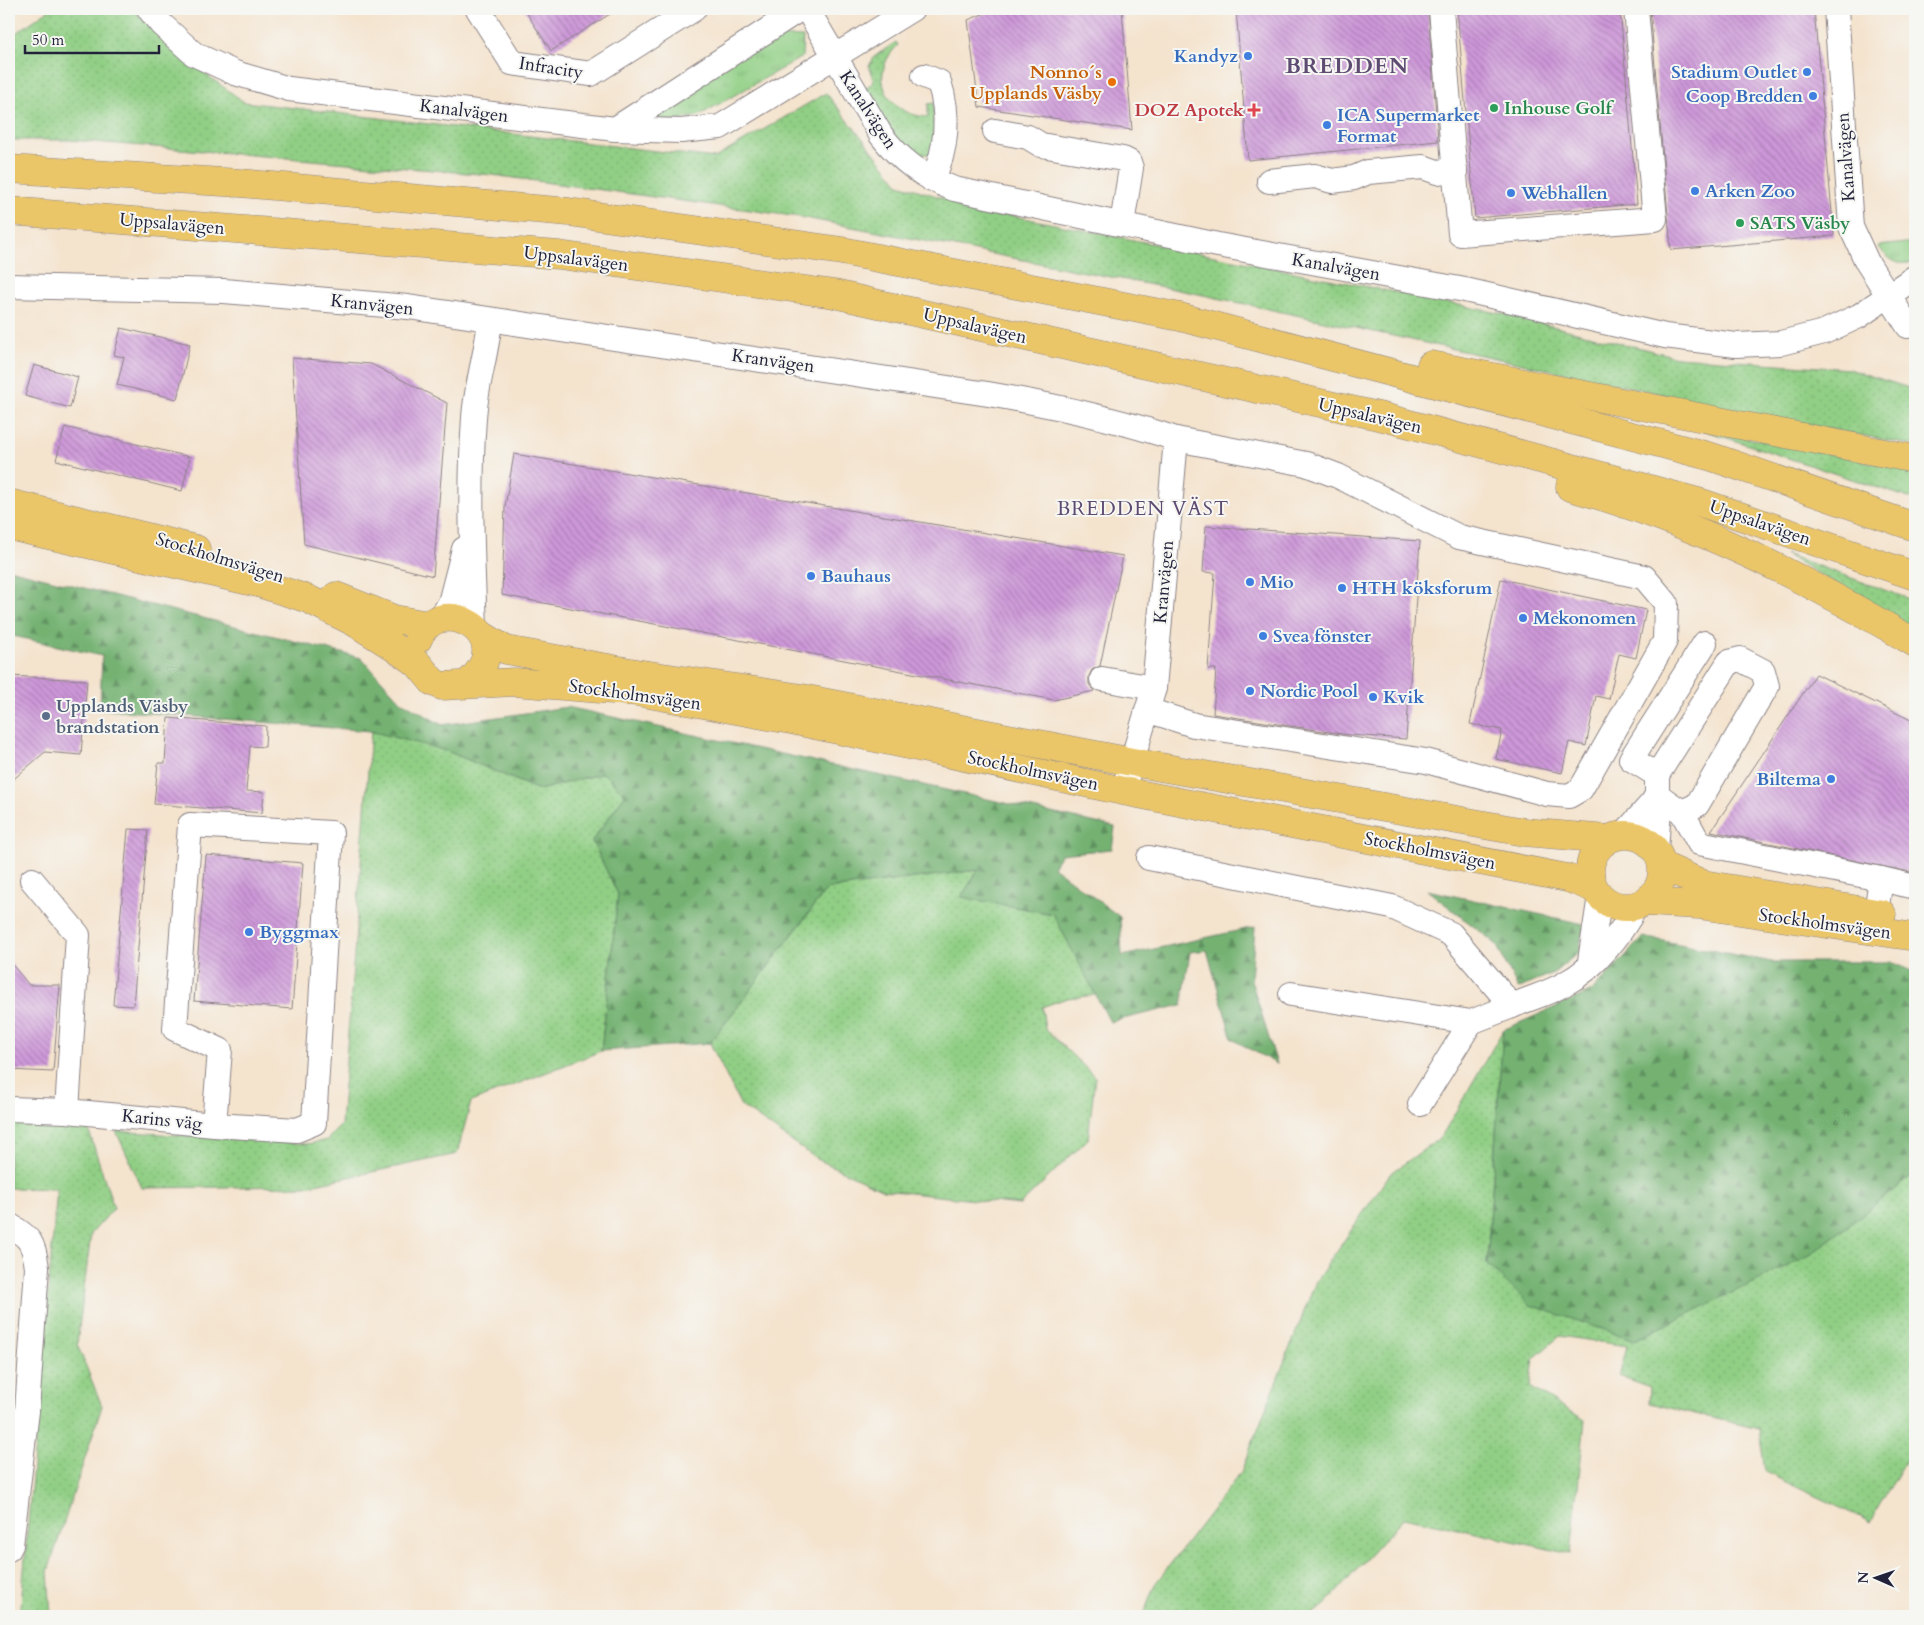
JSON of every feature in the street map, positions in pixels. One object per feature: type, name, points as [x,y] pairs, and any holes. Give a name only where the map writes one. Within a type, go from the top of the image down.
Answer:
[{"type":"main road","points":[[9,169],[240,183],[569,212],[842,251],[1915,459]]},
{"type":"main road","name":"Uppsalavägen","points":[[9,211],[559,255],[834,294],[1387,418],[1702,503],[1915,576]]},
{"type":"main road","points":[[1180,317],[1712,457],[1915,527]]},
{"type":"main road","points":[[1075,349],[1622,502],[1691,527],[1827,591],[1915,643]]},
{"type":"main road","name":"Stockholmsvägen","points":[[9,503],[172,543],[246,564],[394,619],[434,622],[455,618],[506,650],[802,698],[1132,762],[1524,832],[1642,838],[1660,858],[1703,884],[1915,921]]},
{"type":"main road","name":"Stockholmsvägen","points":[[9,526],[258,583],[308,599],[354,622],[418,664],[432,682],[442,686],[456,687],[467,684],[514,682],[638,692],[796,721],[1123,791],[1567,878],[1597,892],[1617,906],[1641,904],[1699,905],[1915,937]]},
{"type":"main road","points":[[418,664],[417,643],[434,622]]},
{"type":"main road","points":[[467,684],[479,675],[484,664],[486,654],[478,631]]},
{"type":"main road","points":[[1597,892],[1590,869],[1591,860],[1600,845],[1616,837]]},
{"type":"main road","points":[[1641,904],[1658,888],[1660,858]]},
{"type":"street","name":"Kanalvägen","points":[[149,9],[161,24],[194,54],[235,73],[289,90],[614,129],[681,131],[720,127],[912,9]]},
{"type":"street","name":"Infracity","points":[[478,9],[512,63],[591,74],[694,9]]},
{"type":"street","points":[[614,129],[800,9]]},
{"type":"street","name":"Kanalvägen","points":[[807,9],[881,135],[891,148],[914,169],[932,180],[954,189],[1218,245],[1465,290],[1665,336],[1736,345],[1781,343],[1806,338],[1859,316],[1915,278]]},
{"type":"street","points":[[1442,10],[1460,234],[1655,219],[1636,9]]},
{"type":"street","name":"Kanalvägen","points":[[1836,9],[1852,227],[1859,248],[1889,296]]},
{"type":"street","points":[[924,76],[939,82],[945,117],[944,148],[940,165],[932,180]]},
{"type":"street","points":[[995,131],[1028,137],[1041,145],[1123,159],[1129,162],[1130,168],[1122,224]]},
{"type":"street","points":[[1269,180],[1315,176],[1332,181],[1354,178],[1368,172],[1423,167],[1437,172],[1455,170]]},
{"type":"street","name":"Kranvägen","points":[[9,286],[224,291],[408,307],[808,366],[1065,407],[1129,423],[1176,439],[1151,699],[1123,791]]},
{"type":"street","points":[[1889,296],[1912,323]]},
{"type":"street","points":[[478,631],[470,525],[474,416],[488,348],[490,320]]},
{"type":"street","points":[[1102,679],[1151,699],[1194,725],[1426,761],[1547,794],[1569,796],[1581,789],[1665,641],[1666,603],[1644,577],[1459,536],[1338,476],[1306,464],[1176,439]]},
{"type":"street","points":[[434,622],[450,603],[470,525]]},
{"type":"street","points":[[1705,642],[1631,759],[1665,795],[1698,843],[1915,887]]},
{"type":"street","points":[[1660,858],[1659,809],[1665,795],[1729,662],[1740,659],[1763,671],[1768,686],[1697,805],[1665,795]]},
{"type":"street","points":[[1616,837],[1665,795]]},
{"type":"street","name":"Karins väg","points":[[9,1109],[67,1111],[214,1125],[297,1130],[314,1123],[331,833],[190,825],[176,1029],[220,1050],[214,1125]]},
{"type":"street","points":[[1149,858],[1392,907],[1451,934],[1512,1006]]},
{"type":"street","points":[[1876,913],[1881,879]]},
{"type":"street","points":[[32,880],[78,935],[67,1111]]},
{"type":"street","points":[[1589,967],[1597,892]]},
{"type":"street","points":[[1291,994],[1470,1022],[1566,983],[1589,967],[1641,904]]},
{"type":"street","points":[[1420,1104],[1470,1022]]},
{"type":"street","points":[[9,1225],[26,1235],[35,1249],[37,1268],[27,1411],[9,1549]]},
{"type":"green space","points":[[50,9],[133,9],[170,48],[244,102],[715,158],[826,93],[899,184],[974,208],[1499,313],[1677,357],[1849,369],[1915,390],[1915,446],[1749,413],[1194,293],[800,217],[492,175],[70,140],[9,140],[9,38]]},
{"type":"green space","points":[[1902,9],[1915,9],[1915,30]]},
{"type":"green space","points":[[772,36],[803,37],[802,57],[698,116],[675,121],[644,118]]},
{"type":"green space","points":[[896,42],[898,45],[888,57],[884,69],[883,81],[886,92],[892,102],[914,115],[928,117],[928,104],[934,103],[933,151],[923,154],[913,152],[893,133],[865,88],[874,82],[869,66],[875,56]]},
{"type":"green space","points":[[1915,242],[1915,262],[1908,263],[1898,263],[1890,259],[1878,246]]},
{"type":"green space","points":[[1697,428],[1915,471],[1915,500]]},
{"type":"green space","points":[[1785,554],[1915,601],[1915,631]]},
{"type":"green space","points":[[9,569],[361,658],[401,701],[442,725],[567,707],[1115,827],[1112,849],[1061,854],[1053,867],[1120,917],[1122,956],[1255,927],[1251,980],[1277,1064],[1232,1039],[1207,950],[1190,952],[1182,1005],[1110,1022],[1053,914],[961,897],[978,870],[827,889],[710,1043],[601,1051],[618,894],[592,841],[625,795],[603,773],[539,790],[447,751],[370,731],[100,709],[102,656],[9,635]]},
{"type":"green space","points":[[371,731],[447,751],[539,790],[603,773],[625,795],[592,841],[618,894],[601,1051],[471,1102],[457,1154],[306,1186],[142,1188],[116,1131],[307,1144],[327,1140],[341,1125]]},
{"type":"green space","points":[[978,870],[962,897],[1054,914],[1097,995],[1067,998],[1042,1007],[1045,1029],[1095,1077],[1088,1139],[1020,1205],[883,1190],[817,1159],[741,1106],[710,1043],[827,889]]},
{"type":"green space","points":[[1427,890],[1584,924],[1579,952],[1555,972],[1518,989],[1496,944]]},
{"type":"green space","points":[[1643,937],[1772,962],[1891,962],[1915,972],[1915,1173],[1810,1255],[1635,1340],[1530,1305],[1487,1264],[1503,1030],[1592,991]]},
{"type":"green space","points":[[1503,1030],[1487,1263],[1810,1255],[1915,1173],[1915,1445],[1870,1522],[1765,1472],[1759,1429],[1649,1403],[1650,1387],[1619,1376],[1627,1346],[1560,1336],[1534,1358],[1530,1387],[1585,1420],[1571,1554],[1404,1517],[1325,1605],[1309,1616],[1221,1616],[1208,1611],[1205,1616],[1143,1616],[1155,1584],[1241,1472],[1316,1281],[1390,1174],[1441,1137]]},
{"type":"green space","points":[[9,1122],[86,1122],[114,1208],[91,1234],[77,1344],[102,1406],[48,1571],[51,1616],[20,1616],[57,1189],[9,1188]]},
{"type":"building","points":[[524,9],[618,9],[551,51]]},
{"type":"building","points":[[995,9],[1122,9],[1132,130],[979,107],[968,20]]},
{"type":"building","points":[[1236,9],[1428,9],[1438,141],[1248,160]]},
{"type":"building","points":[[1457,9],[1620,9],[1637,204],[1475,218]]},
{"type":"building","points":[[1650,9],[1814,9],[1834,236],[1671,250]]},
{"type":"building","points":[[121,328],[190,344],[177,399],[117,385],[124,357],[114,355]]},
{"type":"building","points":[[292,358],[371,364],[447,403],[433,576],[304,544]]},
{"type":"building","points":[[34,365],[78,377],[70,408],[25,396]]},
{"type":"building","points":[[65,427],[190,457],[182,491],[56,460]]},
{"type":"building","name":"Bauhaus","points":[[514,454],[1123,556],[1100,666],[1092,670],[1089,676],[1089,684],[1094,691],[1054,700],[502,595],[505,507]]},
{"type":"building","points":[[1206,526],[1420,541],[1406,739],[1349,735],[1213,714],[1216,669],[1208,669],[1215,573],[1203,572]]},
{"type":"building","points":[[1501,579],[1646,610],[1636,658],[1619,654],[1609,699],[1596,696],[1586,746],[1569,742],[1562,773],[1496,759],[1502,730],[1470,724]]},
{"type":"building","name":"Biltema","points":[[1816,674],[1915,722],[1915,873],[1711,831]]},
{"type":"building","name":"Upplands Väsby brandstation","points":[[9,676],[87,680],[81,755],[45,752],[9,783]]},
{"type":"building","points":[[168,718],[266,726],[265,747],[250,746],[246,791],[264,792],[262,813],[154,804],[158,763],[165,763]]},
{"type":"building","points":[[128,829],[148,830],[133,1006],[113,1005]]},
{"type":"building","name":"Byggmax","points":[[206,855],[303,863],[292,1009],[194,1001]]},
{"type":"building","points":[[9,961],[29,985],[60,985],[53,1072],[9,1070]]},
{"type":"place","name":"Kandyz","points":[[1248,56]]},
{"type":"place","name":"Stadium Outlet","points":[[1807,72]]},
{"type":"place","name":"Nonno´s Upplands Väsby","points":[[1112,82]]},
{"type":"place","name":"Coop Bredden","points":[[1813,96]]},
{"type":"place","name":"Inhouse Golf","points":[[1494,108]]},
{"type":"place","name":"DOZ Apotek","points":[[1254,110]]},
{"type":"place","name":"ICA Supermarket Format","points":[[1327,125]]},
{"type":"place","name":"Arken Zoo","points":[[1695,191]]},
{"type":"place","name":"Webhallen","points":[[1511,193]]},
{"type":"place","name":"SATS Väsby","points":[[1740,223]]},
{"type":"place","name":"Bauhaus","points":[[811,576]]},
{"type":"place","name":"Mio","points":[[1250,582]]},
{"type":"place","name":"HTH köksforum","points":[[1342,588]]},
{"type":"place","name":"Mekonomen","points":[[1523,618]]},
{"type":"place","name":"Svea fönster","points":[[1263,636]]},
{"type":"place","name":"Nordic Pool","points":[[1250,691]]},
{"type":"place","name":"Kvik","points":[[1373,697]]},
{"type":"place","name":"Upplands Väsby brandstation","points":[[46,716]]},
{"type":"place","name":"Biltema","points":[[1831,779]]},
{"type":"place","name":"Byggmax","points":[[249,932]]},
{"type":"district","name":"BREDDEN","points":[[1347,66]]},
{"type":"district","name":"BREDDEN VÄST","points":[[1143,508]]}]
